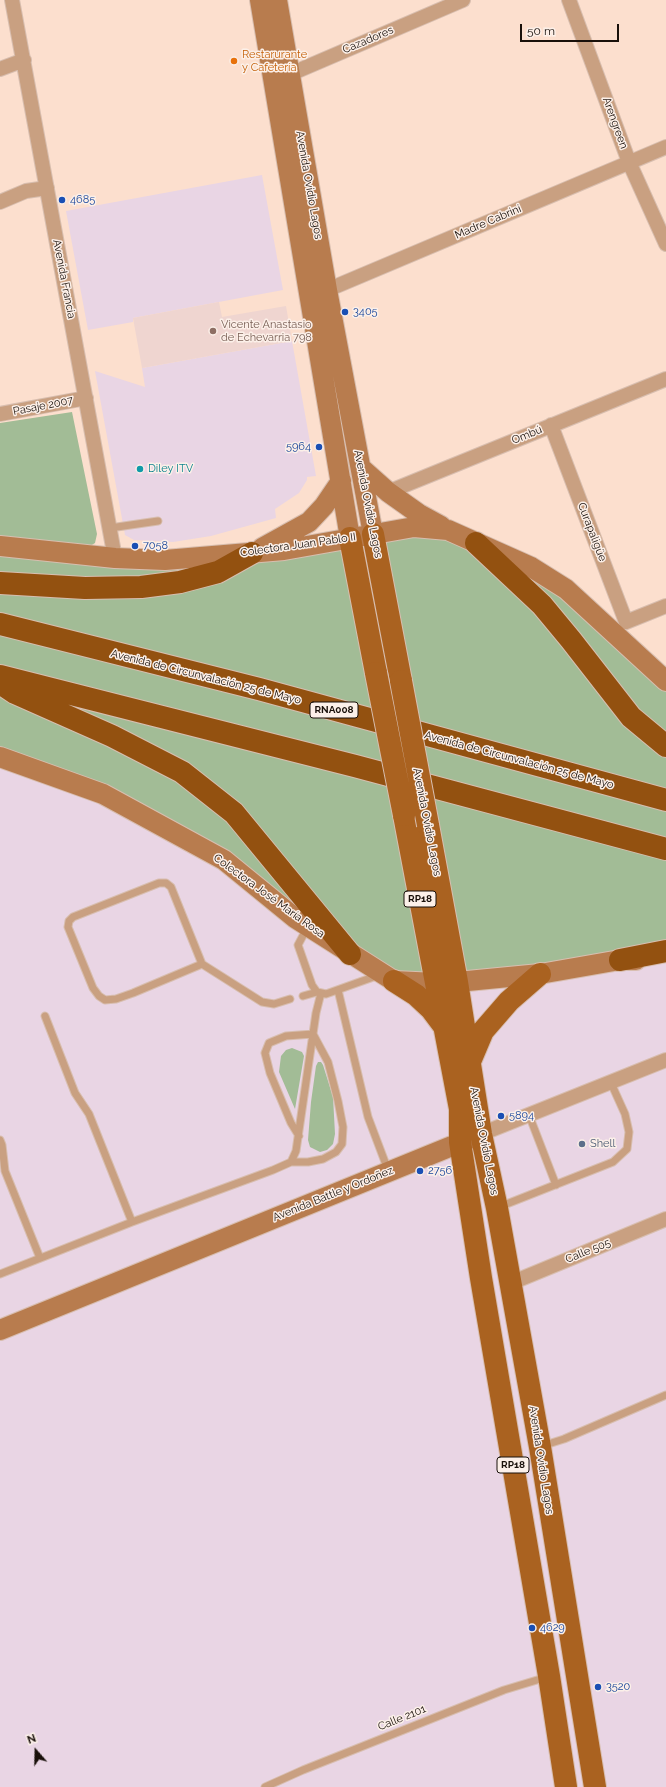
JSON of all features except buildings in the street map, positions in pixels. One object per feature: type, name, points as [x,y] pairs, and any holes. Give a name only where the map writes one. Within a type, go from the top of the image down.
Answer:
[{"type":"highway","points":[[476,543],[542,605],[631,717],[666,746]]},
{"type":"highway","points":[[0,583],[85,588],[142,587],[180,582],[218,572],[252,553]]},
{"type":"highway","name":"Avenida de Circunvalación 25 de Mayo","points":[[0,624],[259,689],[666,800]]},
{"type":"highway","points":[[0,676],[355,766],[666,849]]},
{"type":"highway","points":[[0,684],[16,693],[112,736],[182,772],[234,813],[350,954]]},
{"type":"highway","points":[[620,960],[666,951]]},
{"type":"main road","name":"Avenida Ovidio Lagos","points":[[260,0],[282,78]]},
{"type":"main road","name":"Avenida Ovidio Lagos","points":[[277,0],[282,78],[318,293],[341,481],[350,538],[404,815],[469,1064],[481,1134],[497,1208],[540,1447],[595,1787]]},
{"type":"main road","name":"Avenida Ovidio Lagos","points":[[318,293],[361,468],[428,825],[447,983],[445,1028],[460,1109],[460,1142],[481,1278],[549,1676],[566,1787]]},
{"type":"main road","points":[[361,468],[388,492],[419,514],[448,530]]},
{"type":"main road","points":[[252,553],[309,522],[324,506],[341,481]]},
{"type":"main road","name":"Colectora Juan Pablo II","points":[[0,546],[116,558],[165,560],[284,550],[414,527],[448,530],[531,567],[566,589],[622,630],[666,681]]},
{"type":"main road","name":"Colectora José María Rosa","points":[[0,757],[103,794],[224,860],[308,926],[388,977],[447,983],[540,974],[620,960],[666,961]]},
{"type":"main road","points":[[469,1064],[483,1031],[509,1001],[540,974]]},
{"type":"main road","name":"RP18","points":[[388,977],[416,995],[431,1009],[445,1028]]},
{"type":"main road","name":"Avenida Battle y Ordoñez","points":[[0,1330],[481,1134]]},
{"type":"street","name":"Avenida Francia","points":[[12,0],[116,558]]},
{"type":"street","name":"Cazadores","points":[[282,78],[463,0]]},
{"type":"street","name":"Arengreen","points":[[569,0],[629,162],[666,244]]},
{"type":"street","points":[[0,69],[24,60]]},
{"type":"street","name":"Madre Cabrini","points":[[318,293],[666,147]]},
{"type":"street","points":[[0,202],[26,191],[47,188]]},
{"type":"street","name":"Ombú","points":[[388,492],[666,378]]},
{"type":"street","name":"Pasaje 2007","points":[[0,414],[86,398]]},
{"type":"street","name":"Curapaligüe","points":[[551,425],[622,630]]},
{"type":"street","points":[[622,630],[666,606]]},
{"type":"street","name":"Avenida Battle y Ordoñez","points":[[481,1134],[666,1060]]},
{"type":"street","name":"Calle 505","points":[[510,1283],[666,1218]]},
{"type":"lane","points":[[110,528],[158,521]]},
{"type":"lane","points":[[202,964],[133,993],[116,999],[105,1000],[99,996],[93,988],[68,928],[69,921],[73,917],[159,883],[166,883],[171,887],[202,964],[262,1002],[274,1004],[290,999]]},
{"type":"lane","points":[[308,926],[298,945],[312,985],[319,992],[326,994],[388,977]]},
{"type":"lane","points":[[338,990],[368,1117],[389,1172]]},
{"type":"lane","points":[[302,996],[319,992]]},
{"type":"lane","points":[[291,1162],[296,1151],[319,992]]},
{"type":"lane","points":[[45,1016],[75,1093],[88,1114],[132,1222]]},
{"type":"lane","points":[[298,1136],[270,1073],[265,1053],[269,1042],[286,1036],[313,1034]]},
{"type":"lane","points":[[0,1274],[291,1162],[308,1162],[323,1159],[336,1152],[342,1144],[343,1128],[328,1062],[313,1034]]},
{"type":"lane","points":[[497,1208],[613,1162],[627,1149],[629,1132],[625,1114],[611,1083]]},
{"type":"lane","points":[[529,1115],[556,1185]]},
{"type":"lane","points":[[0,1140],[5,1171],[40,1258]]},
{"type":"lane","points":[[540,1447],[564,1439],[666,1394]]},
{"type":"lane","name":"Calle 2101","points":[[266,1787],[303,1770],[504,1690],[549,1676]]},
{"type":"shaded area","points":[[262,175],[283,290],[133,318],[133,322],[88,330],[66,211]]},
{"type":"shaded area","name":"Vicente Anastasio de Echevarria 798","points":[[219,302],[222,317],[286,306],[292,341],[142,368],[133,318]]},
{"type":"shaded area","points":[[292,341],[316,476],[307,477],[307,480],[299,493],[275,509],[276,518],[211,536],[173,542],[134,540],[125,535],[95,371],[145,387],[142,368]]},
{"type":"shaded area","points":[[0,757],[666,961],[666,1787],[0,1787]]},
{"type":"green space","points":[[72,412],[97,534],[95,543],[87,548],[12,539],[0,536],[0,423]]},
{"type":"green space","points":[[414,527],[531,567],[666,681],[666,961],[394,981],[224,860],[0,757],[0,546],[115,558]]},
{"type":"green space","points":[[292,1048],[302,1052],[304,1056],[295,1109],[279,1072],[281,1056],[286,1050]]},
{"type":"green space","points":[[318,1062],[321,1062],[323,1065],[333,1097],[335,1134],[333,1144],[327,1150],[320,1152],[310,1147],[308,1140],[311,1102],[316,1066]]},
{"type":"place","name":"Restarurante y Cafetería","points":[[234,61]]},
{"type":"place","name":"4685","points":[[62,200]]},
{"type":"place","name":"3405","points":[[345,312]]},
{"type":"place","name":"Vicente Anastasio de Echevarria 798","points":[[213,331]]},
{"type":"place","name":"5964","points":[[319,447]]},
{"type":"place","name":"Diley ITV","points":[[140,469]]},
{"type":"place","name":"7058","points":[[135,546]]},
{"type":"place","name":"5894","points":[[501,1116]]},
{"type":"place","name":"Shell","points":[[582,1144]]},
{"type":"place","name":"2756","points":[[420,1171]]},
{"type":"place","name":"4629","points":[[532,1628]]},
{"type":"place","name":"3520","points":[[598,1687]]}]
